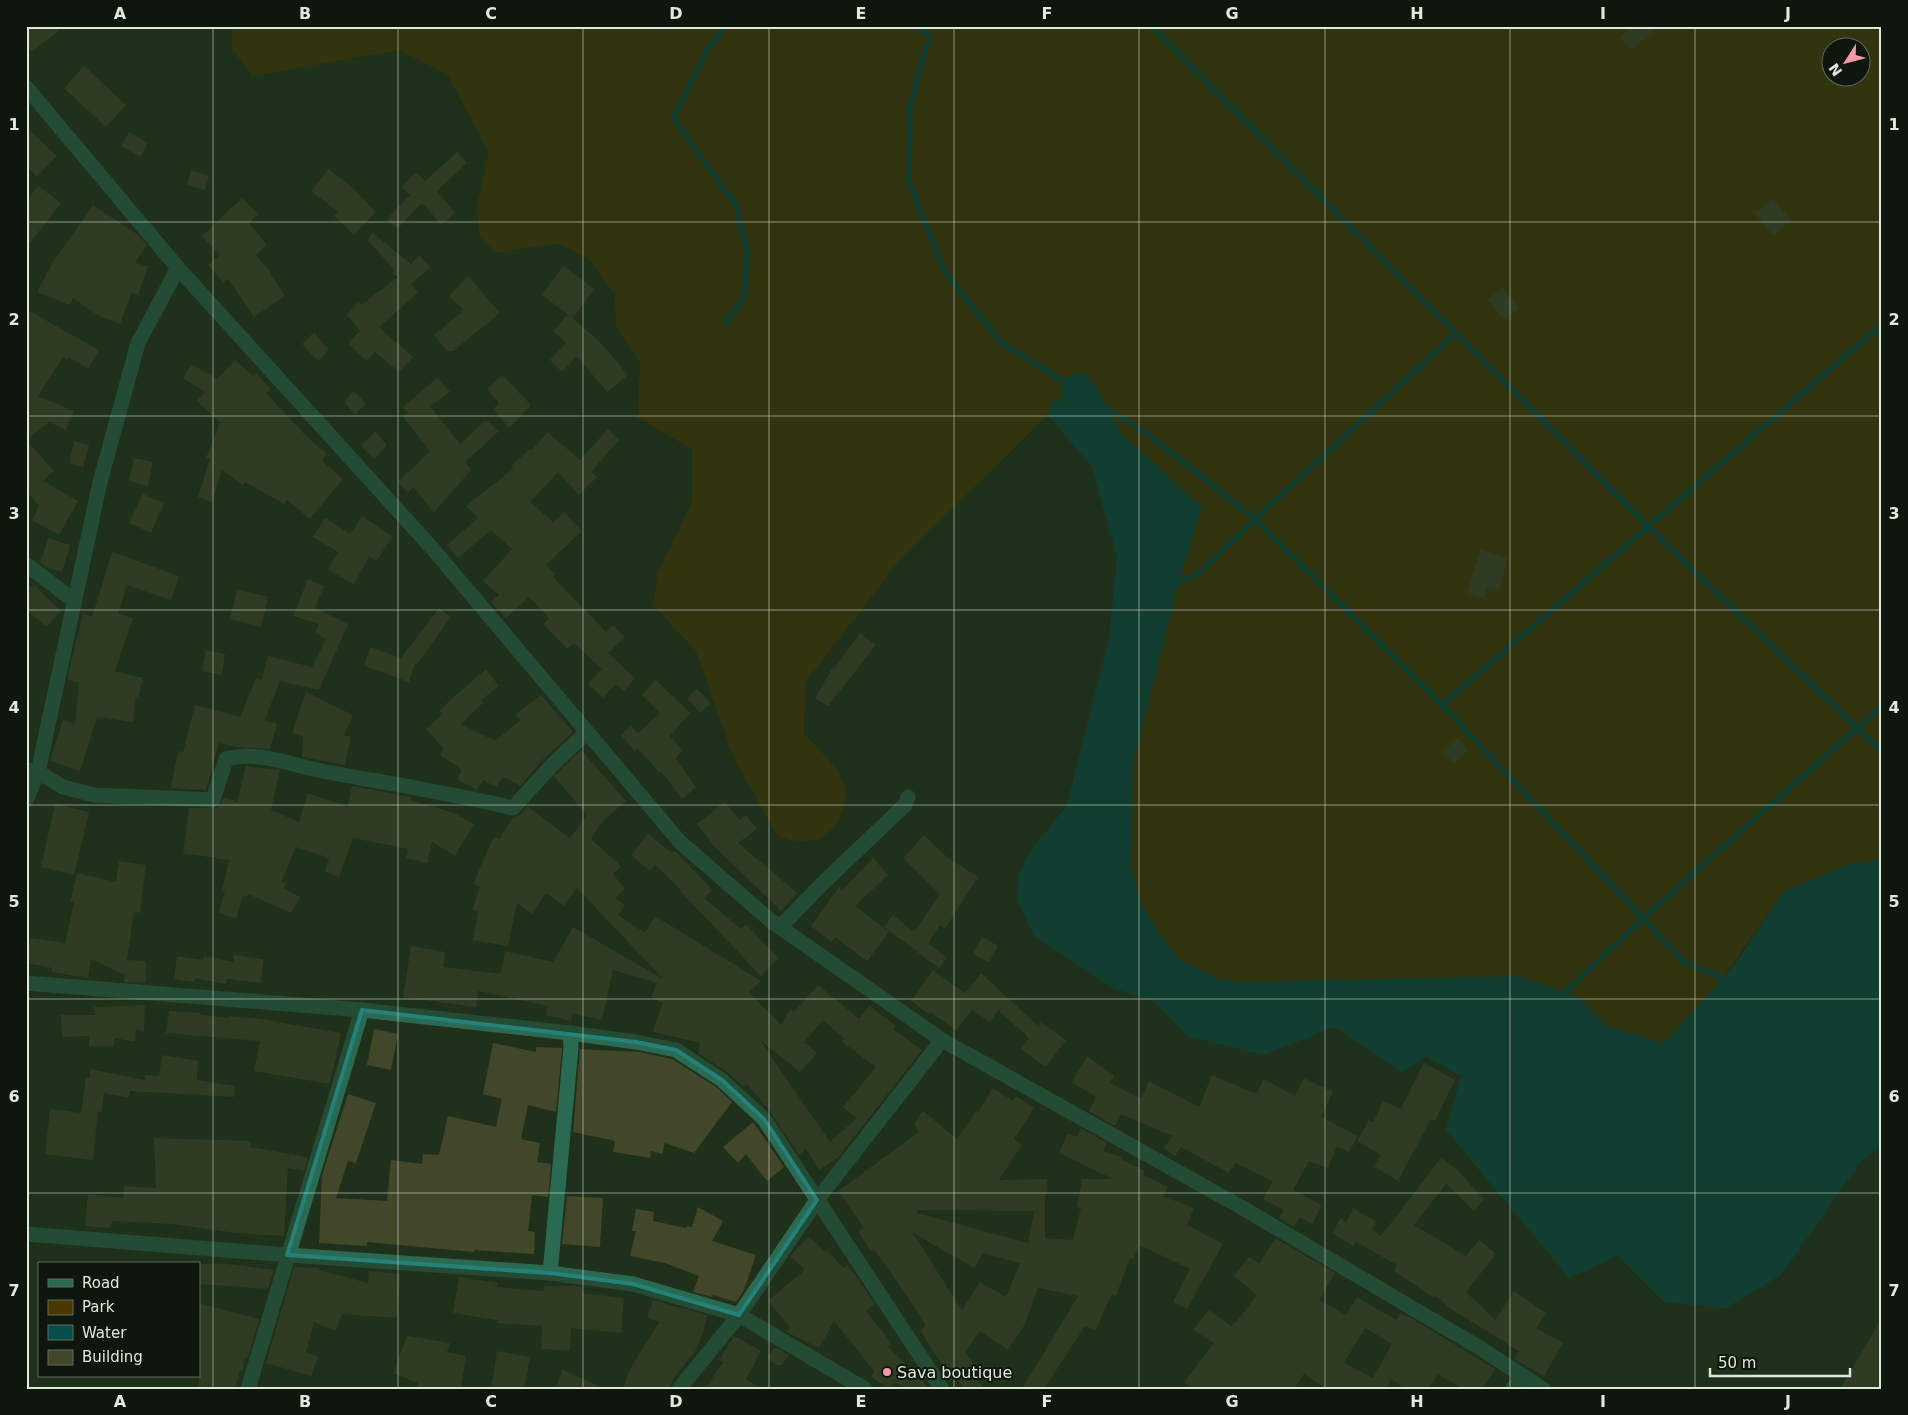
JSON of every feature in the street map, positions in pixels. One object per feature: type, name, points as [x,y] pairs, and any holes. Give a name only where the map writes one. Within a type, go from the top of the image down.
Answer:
[{"type":"street","points":[[26,86],[178,268],[432,548],[680,842],[780,927],[942,1040],[1241,1207],[1480,1348],[1543,1389]]},
{"type":"street","points":[[26,800],[100,482],[138,343],[178,268]]},
{"type":"street","points":[[26,564],[73,600]]},
{"type":"street","points":[[32,771],[63,787],[94,795],[213,800],[226,759],[242,754],[282,760],[320,771],[409,786],[513,808],[553,764],[587,732]]},
{"type":"street","points":[[780,927],[905,805],[908,797]]},
{"type":"street","points":[[26,984],[362,1010],[570,1033],[636,1042],[676,1050],[722,1080],[764,1119],[942,1389]]},
{"type":"street","points":[[248,1389],[362,1010]]},
{"type":"street","points":[[550,1273],[571,1048],[570,1033]]},
{"type":"street","points":[[679,1389],[739,1315],[817,1200],[942,1040]]},
{"type":"street","points":[[26,1234],[287,1255],[550,1273],[633,1284],[739,1315],[865,1389]]},
{"type":"street","points":[[1512,1389],[1523,1377]]},
{"type":"highlighted area","points":[[362,1010],[636,1042],[676,1050],[722,1080],[764,1119],[817,1200],[739,1315],[633,1284],[550,1273],[287,1255]]},
{"type":"green space","points":[[232,26],[1882,26],[1882,859],[1784,891],[1723,978],[1664,1043],[1607,1026],[1578,997],[1518,976],[1241,982],[1218,979],[1179,959],[1165,942],[1141,904],[1134,882],[1131,861],[1133,765],[1177,588],[1202,507],[1053,397],[1048,415],[898,562],[805,683],[804,733],[840,774],[845,789],[844,806],[837,823],[818,839],[802,841],[781,837],[777,835],[734,758],[696,651],[653,605],[658,572],[692,501],[692,449],[638,418],[640,362],[616,326],[615,295],[589,259],[559,243],[496,253],[480,237],[477,205],[489,152],[447,74],[399,50],[251,76],[232,48]]},
{"type":"water","points":[[1053,397],[1104,418],[1202,507],[1177,588],[1133,765],[1131,861],[1134,882],[1141,904],[1165,942],[1179,959],[1218,979],[1241,982],[1518,976],[1578,997],[1607,1026],[1664,1043],[1734,966],[1784,891],[1849,864],[1882,859],[1882,1147],[1862,1160],[1781,1275],[1726,1308],[1664,1302],[1618,1256],[1569,1278],[1446,1130],[1461,1076],[1426,1057],[1402,1072],[1334,1027],[1263,1055],[1187,1036],[1155,1002],[1113,988],[1034,936],[1018,902],[1019,872],[1030,852],[1067,805],[1109,639],[1117,557],[1092,467],[1048,415]]},
{"type":"building","points":[[26,26],[64,26],[32,52],[26,45]]},
{"type":"building","points":[[1632,26],[1659,26],[1631,50],[1620,37]]},
{"type":"building","points":[[84,66],[126,105],[106,127],[64,88]]},
{"type":"building","points":[[26,127],[57,156],[37,176],[26,166]]},
{"type":"building","points":[[129,132],[148,143],[140,157],[121,146]]},
{"type":"building","points":[[457,152],[467,163],[437,191],[455,213],[441,225],[424,204],[421,204],[397,229],[387,219],[410,195],[402,187],[416,172],[425,181]]},
{"type":"building","points":[[329,169],[354,189],[376,212],[354,235],[334,216],[338,212],[311,191]]},
{"type":"building","points":[[191,170],[209,176],[205,190],[187,185]]},
{"type":"building","points":[[38,186],[61,203],[26,248],[26,201]]},
{"type":"building","points":[[242,198],[258,214],[249,223],[267,245],[256,255],[271,272],[285,296],[254,317],[228,279],[224,283],[208,265],[220,255],[202,236]]},
{"type":"building","points":[[1773,198],[1791,221],[1773,235],[1755,213]]},
{"type":"building","points":[[93,205],[137,234],[147,245],[135,263],[148,266],[142,284],[138,295],[132,292],[120,324],[99,316],[73,298],[70,305],[37,292],[53,262]]},
{"type":"building","points":[[373,233],[411,264],[419,255],[430,267],[411,284],[418,293],[379,327],[413,357],[399,372],[375,352],[366,361],[348,343],[360,331],[347,315],[358,302],[361,305],[398,277],[392,273],[395,270],[367,240]]},
{"type":"building","points":[[563,266],[594,289],[573,318],[542,295]]},
{"type":"building","points":[[468,276],[500,313],[453,351],[447,351],[434,335],[464,310],[449,296]]},
{"type":"building","points":[[1503,288],[1519,309],[1504,320],[1488,299]]},
{"type":"building","points":[[26,309],[99,350],[88,369],[69,357],[68,360],[63,357],[38,396],[74,411],[66,430],[49,422],[26,440]]},
{"type":"building","points":[[568,314],[599,341],[628,375],[607,392],[577,356],[562,372],[550,360],[566,343],[553,331]]},
{"type":"building","points":[[314,332],[329,350],[318,361],[302,344]]},
{"type":"building","points":[[235,360],[253,376],[256,373],[271,389],[266,393],[307,437],[327,454],[322,461],[343,479],[310,519],[287,500],[284,504],[245,482],[243,485],[222,470],[212,502],[198,497],[210,459],[206,458],[220,422],[197,401],[205,392],[183,378],[191,364],[217,379]]},
{"type":"building","points":[[502,375],[531,405],[509,428],[493,409],[499,403],[487,389]]},
{"type":"building","points":[[437,378],[450,392],[430,406],[460,444],[486,420],[499,431],[465,462],[471,470],[434,512],[413,487],[408,493],[398,482],[430,451],[403,417],[408,413],[403,407]]},
{"type":"building","points":[[354,391],[366,404],[355,414],[344,402]]},
{"type":"building","points":[[608,429],[619,440],[591,472],[597,477],[579,495],[558,472],[530,502],[553,522],[564,512],[582,531],[546,565],[556,574],[553,577],[606,632],[613,625],[625,637],[608,653],[635,678],[624,691],[616,684],[603,698],[588,684],[602,669],[574,643],[567,649],[543,624],[549,618],[529,597],[506,618],[491,602],[499,595],[483,581],[512,549],[491,530],[458,558],[447,545],[478,518],[466,506],[513,469],[511,466],[530,449],[531,451],[548,432],[580,460]]},
{"type":"building","points":[[375,432],[387,445],[374,459],[361,446]]},
{"type":"building","points":[[26,440],[54,471],[43,481],[78,501],[59,535],[32,520],[39,506],[29,494],[26,497]]},
{"type":"building","points":[[74,441],[89,445],[83,468],[69,463]]},
{"type":"building","points":[[134,458],[153,462],[148,486],[129,481]]},
{"type":"building","points":[[143,494],[164,503],[151,533],[129,523]]},
{"type":"building","points":[[362,516],[393,537],[376,561],[369,556],[354,584],[328,570],[338,552],[313,537],[325,518],[350,534]]},
{"type":"building","points":[[48,538],[70,545],[62,572],[40,563]]},
{"type":"building","points":[[1480,550],[1508,558],[1499,591],[1487,589],[1484,599],[1467,594]]},
{"type":"building","points":[[112,552],[179,576],[171,600],[127,585],[118,613],[133,618],[115,671],[143,678],[138,697],[136,697],[133,722],[97,717],[80,771],[50,761],[63,720],[75,724],[79,683],[67,679],[83,613],[92,617]]},
{"type":"building","points":[[308,579],[324,586],[315,608],[348,624],[319,690],[280,681],[264,721],[277,724],[270,749],[237,747],[219,743],[206,790],[171,788],[178,751],[183,752],[195,705],[240,717],[256,678],[262,680],[268,656],[312,667],[326,639],[315,633],[319,624],[293,616]]},
{"type":"building","points":[[26,582],[33,589],[34,585],[61,611],[46,627],[26,609]]},
{"type":"building","points":[[237,589],[268,597],[261,627],[230,619]]},
{"type":"building","points":[[439,608],[451,617],[417,664],[415,663],[409,682],[364,666],[370,647],[401,658]]},
{"type":"building","points":[[860,633],[876,645],[828,706],[815,698],[833,667],[834,669]]},
{"type":"building","points":[[206,650],[225,654],[222,675],[202,671]]},
{"type":"building","points":[[486,669],[499,686],[481,700],[483,703],[461,724],[495,741],[521,720],[516,714],[541,695],[573,732],[541,761],[521,786],[503,777],[496,787],[483,780],[477,790],[457,779],[462,770],[440,755],[444,749],[426,729],[442,714],[439,711],[449,701]]},
{"type":"building","points":[[656,680],[690,713],[670,736],[683,751],[675,758],[696,787],[682,799],[661,771],[659,772],[637,748],[635,751],[621,735],[631,726],[638,733],[660,713],[642,695]]},
{"type":"building","points":[[697,689],[711,703],[700,713],[687,698]]},
{"type":"building","points":[[306,692],[353,715],[344,735],[351,737],[345,765],[302,757],[303,737],[292,733]]},
{"type":"building","points":[[1458,738],[1468,750],[1454,763],[1443,752]]},
{"type":"building","points":[[581,750],[626,801],[602,822],[591,839],[621,866],[613,874],[625,889],[615,898],[625,905],[618,915],[645,933],[655,916],[761,981],[749,992],[781,1025],[790,1010],[794,1012],[818,985],[859,1019],[869,1006],[896,1026],[893,1029],[922,1050],[838,1158],[819,1170],[806,1149],[799,1155],[768,1109],[746,1083],[743,1087],[727,1072],[698,1053],[700,1043],[654,1032],[653,1029],[663,1003],[651,997],[657,983],[613,970],[602,1020],[572,1013],[571,1021],[546,1015],[548,1006],[478,991],[476,1007],[403,997],[411,946],[445,952],[443,967],[501,974],[505,951],[553,962],[573,927],[663,979],[577,888],[564,906],[546,893],[532,914],[517,903],[508,946],[473,940],[478,912],[472,910],[480,887],[473,884],[494,836],[499,839],[513,817],[520,815],[527,806],[570,838],[587,815],[554,776]],"holes":[[[823,1020],[845,1039],[842,1042],[876,1067],[843,1107],[857,1118],[830,1142],[759,1039],[800,1072],[817,1053],[804,1042]]]},
{"type":"building","points":[[246,766],[280,770],[271,810],[299,822],[308,793],[348,807],[352,786],[411,797],[410,800],[454,813],[474,824],[455,856],[432,842],[427,863],[406,858],[408,849],[353,838],[339,877],[325,872],[329,858],[296,847],[281,882],[286,884],[284,888],[300,897],[291,913],[248,894],[247,897],[243,896],[236,918],[218,913],[225,892],[222,891],[229,860],[183,853],[189,808],[218,808],[224,797],[237,802]]},
{"type":"building","points":[[725,802],[739,820],[746,815],[757,829],[738,843],[797,893],[781,911],[714,846],[697,824]]},
{"type":"building","points":[[55,804],[89,812],[74,875],[41,867]]},
{"type":"building","points":[[648,834],[672,853],[675,851],[712,890],[704,898],[741,929],[746,924],[778,958],[761,976],[680,889],[655,865],[650,871],[631,855]]},
{"type":"building","points":[[924,835],[947,857],[978,877],[945,929],[940,925],[928,943],[947,958],[939,968],[884,927],[893,915],[914,932],[940,894],[903,858]]},
{"type":"building","points":[[873,858],[888,875],[855,906],[889,932],[867,961],[835,937],[832,942],[811,926],[839,887],[842,890]]},
{"type":"building","points":[[119,861],[146,865],[140,913],[134,912],[127,960],[146,961],[146,983],[124,982],[125,975],[91,959],[88,978],[52,972],[52,968],[26,963],[30,938],[65,943],[74,903],[70,902],[77,873],[116,882]]},
{"type":"building","points":[[982,937],[998,946],[989,963],[973,954]]},
{"type":"building","points":[[234,955],[264,959],[261,983],[227,979],[226,984],[195,978],[194,982],[174,979],[177,956],[203,960],[204,956],[233,962]]},
{"type":"building","points":[[933,970],[965,993],[981,973],[1038,1026],[1040,1022],[1066,1040],[1046,1067],[1021,1049],[1029,1038],[998,1010],[990,1022],[972,1010],[956,1031],[931,1012],[929,1014],[911,1001]]},
{"type":"building","points":[[145,1005],[144,1031],[136,1030],[135,1042],[114,1038],[114,1047],[89,1046],[89,1036],[62,1037],[61,1015],[95,1015],[94,1007]]},
{"type":"building","points":[[169,1011],[200,1013],[200,1015],[229,1018],[229,1016],[261,1019],[341,1033],[330,1084],[254,1071],[260,1041],[166,1033]]},
{"type":"building","points":[[374,1029],[398,1034],[391,1070],[367,1065]]},
{"type":"building","points":[[493,1043],[536,1052],[536,1047],[562,1048],[556,1112],[528,1105],[521,1139],[540,1143],[537,1162],[551,1164],[548,1197],[532,1195],[528,1231],[535,1232],[534,1254],[474,1250],[474,1252],[367,1242],[367,1246],[319,1243],[322,1175],[348,1094],[376,1103],[356,1163],[348,1161],[336,1198],[387,1201],[391,1160],[422,1164],[423,1154],[439,1155],[448,1116],[496,1127],[502,1099],[483,1094]]},
{"type":"building","points":[[580,1049],[640,1052],[672,1059],[716,1087],[732,1102],[694,1153],[665,1143],[662,1154],[651,1151],[650,1158],[613,1152],[615,1141],[573,1132]]},
{"type":"building","points":[[162,1055],[198,1061],[197,1080],[235,1086],[234,1097],[130,1091],[128,1098],[104,1093],[102,1112],[98,1111],[93,1160],[45,1154],[50,1109],[81,1113],[86,1077],[90,1078],[90,1069],[145,1080],[145,1075],[159,1076]]},
{"type":"building","points":[[1087,1056],[1115,1076],[1110,1083],[1141,1099],[1149,1081],[1199,1107],[1212,1075],[1256,1094],[1264,1079],[1295,1096],[1304,1078],[1333,1092],[1321,1117],[1358,1136],[1349,1152],[1337,1146],[1328,1168],[1309,1161],[1293,1190],[1320,1204],[1321,1207],[1312,1224],[1300,1217],[1294,1227],[1279,1218],[1284,1210],[1263,1199],[1273,1181],[1235,1163],[1229,1173],[1181,1147],[1175,1156],[1164,1148],[1172,1136],[1121,1114],[1115,1126],[1089,1111],[1096,1097],[1072,1082]]},
{"type":"building","points":[[1424,1063],[1455,1080],[1435,1121],[1431,1119],[1398,1181],[1374,1166],[1381,1155],[1357,1141],[1369,1120],[1373,1123],[1383,1101],[1401,1109]]},
{"type":"building","points":[[993,1088],[1013,1101],[1016,1096],[1034,1108],[1014,1139],[1022,1145],[999,1180],[1047,1179],[1045,1238],[1073,1240],[1081,1208],[1077,1207],[1082,1179],[1113,1179],[1059,1153],[1068,1133],[1077,1137],[1081,1128],[1107,1143],[1103,1151],[1121,1157],[1121,1159],[1145,1171],[1143,1175],[1168,1187],[1163,1196],[1194,1208],[1187,1225],[1223,1244],[1187,1309],[1173,1302],[1190,1269],[1139,1245],[1133,1260],[1130,1258],[1116,1296],[1112,1294],[1095,1331],[1085,1326],[1044,1389],[1022,1389],[1078,1296],[1038,1288],[1024,1326],[1008,1350],[980,1331],[965,1352],[982,1375],[976,1378],[984,1389],[964,1389],[949,1368],[947,1370],[937,1357],[920,1330],[926,1326],[920,1315],[874,1249],[871,1251],[858,1232],[864,1228],[838,1191],[919,1132],[914,1123],[923,1111],[957,1139],[976,1111],[978,1112]],"holes":[[[917,1210],[1034,1211],[1028,1243],[917,1213]],[[912,1232],[974,1268],[983,1253],[1020,1263],[1006,1297],[980,1282],[962,1310]]]},
{"type":"building","points":[[753,1122],[784,1167],[767,1181],[746,1154],[738,1163],[723,1147]]},
{"type":"building","points":[[154,1138],[251,1141],[251,1147],[289,1154],[288,1162],[290,1154],[308,1158],[304,1171],[288,1168],[284,1236],[236,1233],[172,1224],[112,1221],[111,1228],[85,1226],[88,1194],[123,1198],[124,1186],[156,1188]]},
{"type":"building","points":[[1441,1158],[1457,1170],[1484,1199],[1474,1211],[1446,1184],[1414,1225],[1466,1256],[1479,1240],[1496,1254],[1466,1292],[1495,1320],[1514,1291],[1546,1313],[1536,1328],[1563,1343],[1544,1376],[1514,1359],[1519,1351],[1451,1309],[1436,1296],[1434,1298],[1394,1271],[1397,1265],[1356,1242],[1353,1246],[1332,1233],[1341,1218],[1346,1222],[1354,1209],[1376,1221],[1372,1230],[1381,1236]]},
{"type":"building","points":[[567,1196],[603,1198],[600,1247],[562,1244]]},
{"type":"building","points":[[698,1207],[723,1221],[712,1241],[756,1255],[744,1290],[736,1302],[713,1295],[712,1297],[693,1292],[699,1276],[665,1263],[630,1256],[636,1231],[632,1231],[636,1209],[654,1212],[653,1221],[686,1228],[687,1226],[692,1227]]},
{"type":"building","points":[[809,1236],[825,1252],[827,1250],[843,1268],[847,1265],[856,1276],[875,1304],[866,1311],[892,1344],[888,1347],[931,1389],[907,1389],[895,1382],[888,1389],[871,1376],[874,1371],[834,1321],[819,1348],[786,1332],[790,1327],[768,1301],[805,1270],[790,1256]]},
{"type":"building","points":[[1275,1238],[1335,1273],[1319,1300],[1346,1315],[1357,1297],[1396,1320],[1400,1313],[1495,1369],[1482,1389],[1463,1389],[1438,1374],[1428,1389],[1405,1389],[1391,1379],[1388,1386],[1393,1389],[1326,1389],[1304,1374],[1294,1389],[1193,1389],[1184,1382],[1214,1343],[1193,1330],[1209,1310],[1231,1326],[1237,1321],[1257,1295],[1234,1276],[1249,1257],[1259,1264]],"holes":[[[1365,1328],[1392,1344],[1373,1378],[1344,1363]]]},
{"type":"building","points":[[200,1264],[227,1264],[274,1270],[268,1289],[200,1284]]},
{"type":"building","points":[[294,1267],[319,1268],[319,1270],[368,1283],[369,1271],[400,1274],[397,1318],[342,1314],[335,1331],[314,1322],[306,1352],[318,1357],[311,1376],[266,1363]]},
{"type":"building","points":[[459,1277],[498,1283],[497,1287],[544,1291],[544,1286],[582,1287],[582,1293],[624,1298],[621,1333],[571,1328],[570,1351],[541,1349],[542,1326],[497,1323],[497,1320],[453,1313]]},
{"type":"building","points":[[653,1300],[707,1315],[703,1333],[696,1350],[673,1379],[670,1389],[623,1389],[629,1371],[659,1322],[647,1318]]},
{"type":"building","points":[[200,1303],[259,1319],[248,1357],[245,1357],[243,1371],[240,1370],[235,1389],[199,1389]]},
{"type":"building","points":[[1882,1318],[1882,1389],[1840,1389]]},
{"type":"building","points":[[407,1336],[450,1343],[447,1352],[466,1356],[461,1389],[417,1389],[418,1383],[393,1373]]},
{"type":"building","points":[[734,1336],[761,1351],[746,1379],[761,1389],[705,1389],[723,1362],[719,1360]]},
{"type":"building","points":[[775,1347],[789,1355],[782,1365],[776,1365],[767,1358]]},
{"type":"building","points":[[497,1351],[530,1357],[524,1389],[491,1389]]},
{"type":"building","points":[[563,1370],[605,1389],[555,1389]]},
{"type":"waterway","points":[[725,26],[707,50],[673,118],[736,206],[747,251],[744,298],[725,323]]},
{"type":"waterway","points":[[916,26],[929,36],[910,105],[909,182],[944,271],[1000,342],[1145,432],[1255,519],[1442,705]]},
{"type":"waterway","points":[[1151,26],[1648,527],[1882,752]]},
{"type":"waterway","points":[[1723,978],[1684,962],[1442,705],[1882,324]]},
{"type":"waterway","points":[[1875,330],[1882,338]]},
{"type":"waterway","points":[[1173,585],[1202,571],[1255,519],[1456,333]]},
{"type":"waterway","points":[[1078,390],[1113,453]]},
{"type":"waterway","points":[[1559,998],[1643,918],[1882,706]]},
{"type":"place","name":"Sava boutique","points":[[887,1372]]}]
